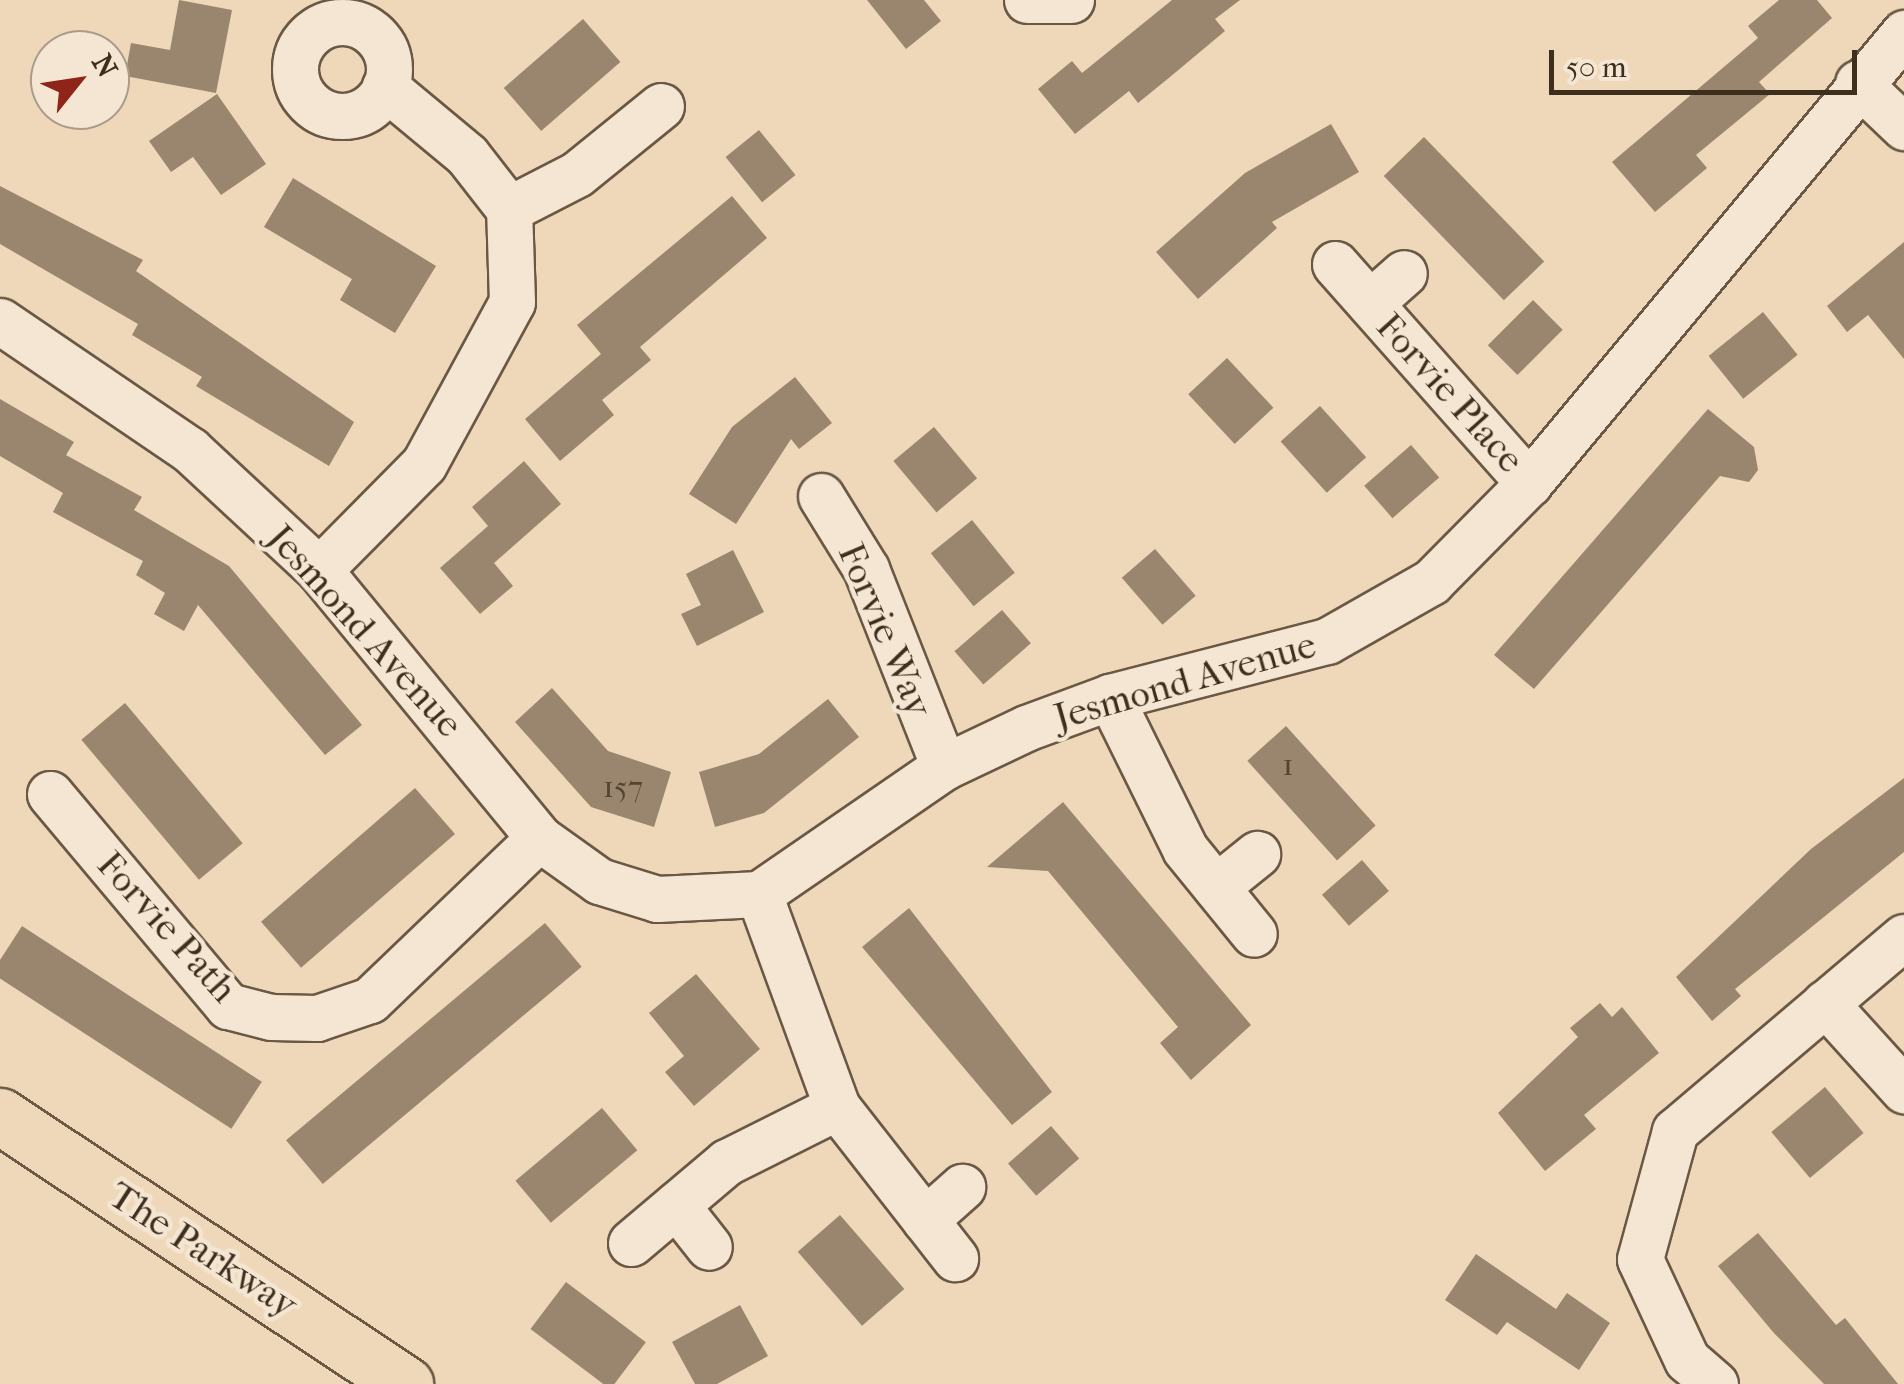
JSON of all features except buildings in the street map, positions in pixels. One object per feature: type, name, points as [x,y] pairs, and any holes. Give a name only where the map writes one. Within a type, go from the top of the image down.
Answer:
[{"type":"main road","name":"The Parkway","points":[[0,1116],[406,1384]]},
{"type":"street","points":[[1027,0],[1071,0]]},
{"type":"street","name":"Jesmond Avenue","points":[[0,321],[190,450],[319,570],[539,838],[599,881],[657,900],[760,894],[944,766],[1110,696],[1327,642],[1430,582],[1530,483],[1858,83],[1904,33]]},
{"type":"street","points":[[1858,83],[1904,127]]},
{"type":"street","points":[[319,570],[424,464],[512,302],[509,209],[468,155],[385,87]]},
{"type":"street","points":[[509,209],[577,174],[661,106]]},
{"type":"street","name":"Forvie Place","points":[[1334,264],[1530,483]]},
{"type":"street","name":"Forvie Place","points":[[1370,304],[1404,273]]},
{"type":"street","name":"Forvie Way","points":[[821,496],[866,569],[944,766]]},
{"type":"street","points":[[1110,696],[1185,849],[1254,934]]},
{"type":"street","name":"Forvie Path","points":[[50,794],[228,1006],[271,1018],[316,1018],[370,1000],[539,838]]},
{"type":"street","points":[[1216,888],[1257,854]]},
{"type":"street","points":[[760,894],[837,1107],[955,1258]]},
{"type":"street","points":[[1715,1384],[1687,1360],[1640,1259],[1675,1131],[1904,937]]},
{"type":"street","points":[[1825,1002],[1904,1090]]},
{"type":"street","points":[[631,1242],[726,1162],[837,1107]]},
{"type":"street","points":[[925,1220],[962,1188]]},
{"type":"street","points":[[676,1205],[709,1247]]}]
